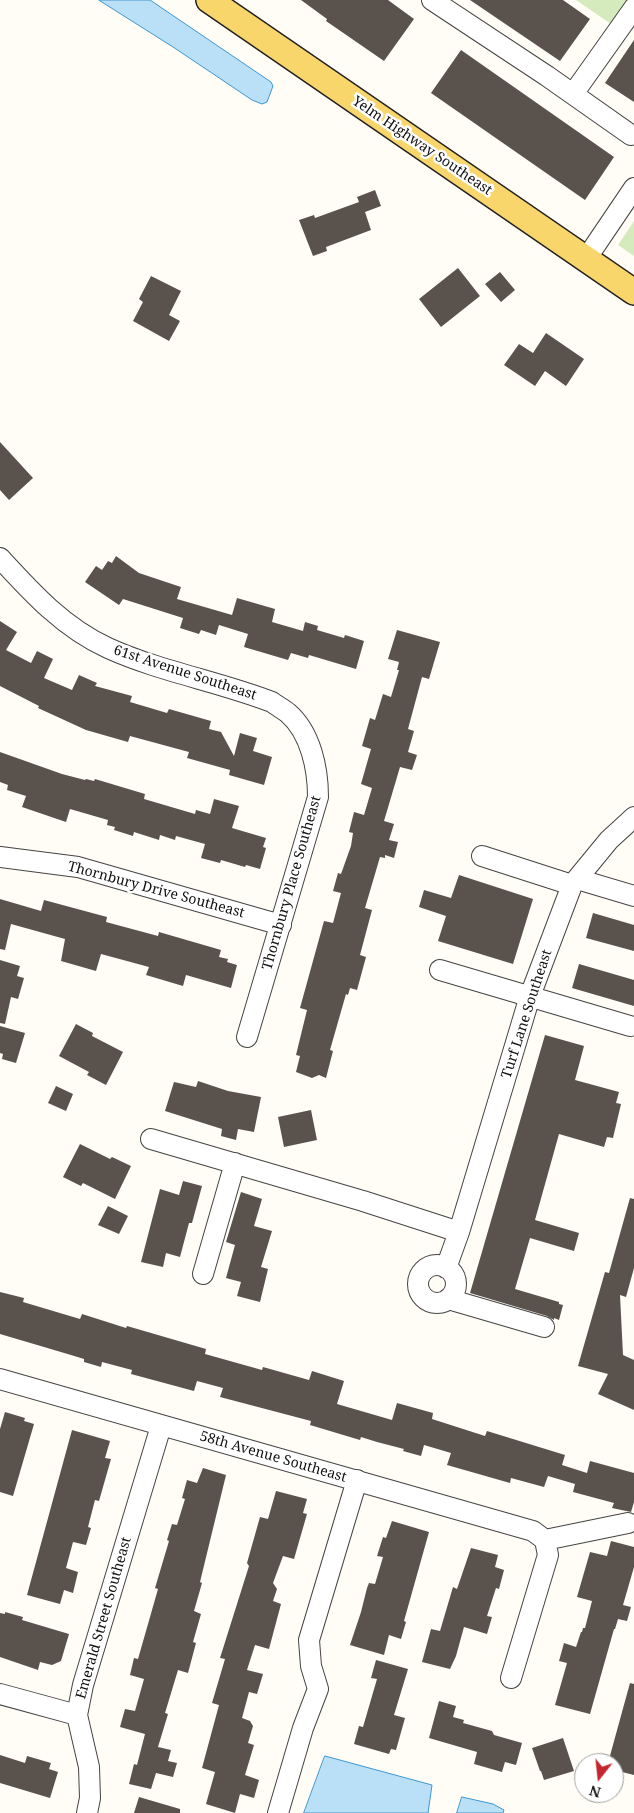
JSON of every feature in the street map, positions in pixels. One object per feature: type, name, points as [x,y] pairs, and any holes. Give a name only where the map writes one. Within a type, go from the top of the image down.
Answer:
[{"type":"main road","name":"Yelm Highway Southeast","points":[[209,0],[634,292]]},
{"type":"street","points":[[432,0],[631,135]]},
{"type":"street","points":[[573,94],[634,8]]},
{"type":"street","points":[[586,259],[634,188]]},
{"type":"street","name":"61st Avenue Southeast","points":[[0,558],[55,615],[106,648],[190,677],[272,702],[290,714],[301,730]]},
{"type":"street","name":"Thornbury Place Southeast","points":[[247,1037],[318,797],[318,778],[308,741],[301,730]]},
{"type":"street","name":"Turf Lane Southeast","points":[[446,1268],[459,1232],[530,996],[574,882],[609,840],[634,817]]},
{"type":"street","points":[[482,856],[574,882],[634,896]]},
{"type":"street","name":"Thornbury Drive Southeast","points":[[0,857],[78,867],[281,925]]},
{"type":"street","points":[[440,970],[630,1026]]},
{"type":"street","points":[[151,1138],[363,1201],[459,1232]]},
{"type":"street","points":[[203,1274],[235,1163]]},
{"type":"street","points":[[432,1266],[446,1268],[452,1273],[455,1280],[452,1294],[448,1299],[441,1302],[434,1303],[427,1300],[418,1288],[420,1274],[432,1266]]},
{"type":"street","points":[[448,1299],[544,1327]]},
{"type":"street","name":"58th Avenue Southeast","points":[[0,1379],[533,1531],[544,1540]]},
{"type":"street","name":"Emerald Street Southeast","points":[[87,1813],[90,1798],[89,1768],[77,1715],[83,1685],[161,1426]]},
{"type":"street","points":[[278,1813],[303,1728],[318,1689],[311,1666],[309,1640],[357,1480]]},
{"type":"street","points":[[511,1678],[548,1555],[544,1540],[628,1523]]},
{"type":"street","points":[[0,1694],[77,1715]]},
{"type":"green space","points":[[576,0],[628,0],[611,24]]},
{"type":"green space","points":[[634,221],[634,256],[618,245]]},
{"type":"water","points":[[99,0],[150,0],[271,82],[273,86],[267,102],[262,104],[252,100]]},
{"type":"water","points":[[325,1756],[432,1785],[428,1813],[304,1813]]},
{"type":"water","points":[[462,1797],[493,1804],[504,1810],[503,1813],[457,1813]]},
{"type":"building","points":[[301,0],[388,0],[414,19],[384,61],[326,21],[327,19]]},
{"type":"building","points":[[470,0],[563,0],[590,19],[560,61]]},
{"type":"building","points":[[634,40],[634,102],[605,83]]},
{"type":"building","points":[[461,50],[614,157],[585,200],[431,93]]},
{"type":"building","points":[[375,190],[381,206],[365,212],[371,230],[326,247],[327,251],[313,256],[299,220],[314,215],[315,218],[359,202],[357,197]]},
{"type":"building","points":[[458,268],[480,296],[441,327],[419,299]]},
{"type":"building","points":[[500,272],[515,290],[501,302],[485,284]]},
{"type":"building","points":[[151,276],[181,291],[169,315],[180,321],[169,341],[133,321],[143,302],[139,299]]},
{"type":"building","points":[[546,333],[584,359],[566,386],[545,371],[535,386],[504,365],[519,344],[533,353]]},
{"type":"building","points":[[0,442],[33,478],[9,500],[0,490]]},
{"type":"building","points":[[116,556],[139,573],[181,587],[177,599],[232,615],[237,598],[275,609],[272,622],[303,631],[305,622],[318,626],[317,630],[344,638],[345,635],[364,641],[356,669],[309,655],[308,658],[291,653],[288,660],[244,647],[248,634],[219,625],[216,635],[201,630],[199,634],[180,628],[183,618],[123,599],[119,605],[85,582],[96,566],[102,570],[108,561],[112,563]]},
{"type":"building","points":[[0,621],[17,632],[6,650],[31,663],[37,651],[53,659],[44,678],[72,690],[79,675],[97,683],[95,686],[132,696],[130,702],[167,713],[169,709],[211,721],[209,729],[221,732],[234,756],[240,733],[257,738],[253,751],[272,757],[264,785],[229,775],[230,770],[187,758],[189,752],[130,736],[128,742],[86,730],[38,708],[39,706],[0,686]]},
{"type":"building","points":[[397,630],[440,642],[429,679],[422,677],[408,729],[414,731],[408,752],[417,755],[412,770],[400,767],[384,821],[394,824],[389,840],[398,842],[394,858],[385,855],[385,858],[380,857],[365,908],[372,910],[360,955],[366,957],[357,990],[350,988],[348,995],[346,994],[330,1050],[333,1051],[326,1078],[319,1075],[312,1078],[296,1072],[300,1056],[296,1055],[307,1010],[300,1008],[324,921],[333,923],[341,893],[333,891],[338,873],[341,874],[351,846],[353,833],[349,832],[354,812],[364,815],[372,788],[361,784],[371,749],[362,746],[370,718],[375,720],[383,694],[391,697],[399,670],[397,670],[399,662],[388,659]]},
{"type":"building","points":[[0,752],[62,774],[85,780],[94,781],[95,779],[145,794],[144,799],[195,814],[196,810],[210,814],[214,799],[239,806],[232,828],[266,838],[263,847],[266,848],[260,869],[221,860],[220,863],[201,858],[205,844],[176,836],[175,840],[160,835],[159,840],[134,832],[133,836],[114,830],[115,827],[107,825],[108,820],[70,809],[66,822],[22,807],[26,796],[7,790],[8,785],[0,782]]},
{"type":"building","points":[[459,875],[533,899],[513,964],[438,941],[446,916],[419,907],[424,890],[451,898]]},
{"type":"building","points":[[0,899],[41,911],[44,900],[107,917],[106,922],[158,936],[159,932],[221,950],[219,957],[228,959],[227,962],[237,965],[231,988],[186,975],[183,986],[146,975],[149,967],[101,954],[96,971],[61,961],[65,939],[11,924],[5,950],[0,949]]},
{"type":"building","points":[[593,913],[634,925],[634,951],[586,938]]},
{"type":"building","points":[[0,960],[20,966],[17,976],[24,978],[18,999],[11,997],[5,1024],[0,1023]]},
{"type":"building","points":[[579,964],[634,980],[634,1006],[572,988]]},
{"type":"building","points":[[76,1024],[93,1033],[92,1036],[123,1052],[106,1085],[87,1075],[89,1072],[59,1056]]},
{"type":"building","points":[[0,1026],[25,1033],[16,1063],[2,1059],[3,1054],[0,1053]]},
{"type":"building","points":[[545,1035],[584,1046],[575,1080],[619,1092],[616,1103],[621,1104],[613,1138],[607,1137],[604,1147],[559,1134],[535,1220],[579,1233],[574,1251],[530,1238],[515,1289],[559,1302],[559,1304],[563,1305],[559,1320],[470,1293]]},
{"type":"building","points":[[198,1081],[228,1091],[261,1097],[254,1132],[238,1129],[236,1140],[221,1136],[222,1129],[165,1111],[174,1082],[196,1087]]},
{"type":"building","points":[[56,1086],[73,1094],[66,1111],[48,1103]]},
{"type":"building","points":[[311,1110],[317,1140],[284,1147],[278,1117]]},
{"type":"building","points":[[80,1144],[110,1159],[112,1157],[131,1166],[115,1199],[83,1183],[81,1186],[63,1177]]},
{"type":"building","points":[[183,1181],[202,1186],[180,1257],[166,1253],[163,1267],[141,1262],[160,1189],[179,1195]]},
{"type":"building","points":[[241,1192],[262,1199],[254,1226],[272,1231],[261,1267],[268,1269],[260,1302],[237,1296],[241,1282],[226,1278],[235,1245],[226,1242]]},
{"type":"building","points":[[630,1198],[634,1199],[634,1268],[626,1297],[620,1295],[623,1355],[634,1360],[634,1410],[598,1394],[608,1374],[578,1366],[605,1272],[609,1273]]},
{"type":"building","points":[[108,1206],[128,1216],[119,1234],[98,1225]]},
{"type":"building","points":[[0,1292],[24,1298],[23,1302],[80,1319],[82,1314],[126,1328],[127,1326],[206,1349],[205,1354],[262,1370],[263,1367],[309,1380],[312,1371],[344,1381],[337,1404],[392,1420],[397,1403],[433,1413],[432,1419],[485,1436],[487,1431],[565,1455],[562,1465],[587,1473],[590,1461],[634,1473],[634,1502],[631,1512],[612,1508],[614,1503],[573,1492],[575,1484],[548,1476],[544,1487],[511,1478],[510,1483],[447,1465],[451,1453],[424,1445],[421,1456],[403,1451],[404,1449],[361,1437],[360,1440],[310,1425],[311,1421],[220,1397],[223,1388],[197,1381],[194,1391],[131,1374],[132,1370],[102,1362],[101,1367],[84,1362],[84,1359],[0,1334]]},
{"type":"building","points":[[5,1412],[25,1418],[24,1421],[34,1424],[13,1496],[0,1492],[0,1429]]},
{"type":"building","points":[[72,1430],[110,1441],[105,1458],[111,1459],[99,1501],[95,1500],[88,1527],[91,1528],[86,1545],[73,1542],[66,1568],[78,1572],[73,1593],[64,1590],[60,1604],[27,1595]]},
{"type":"building","points":[[203,1468],[226,1475],[194,1611],[201,1614],[193,1642],[196,1643],[188,1673],[178,1670],[165,1713],[168,1714],[158,1747],[171,1750],[168,1761],[177,1763],[173,1777],[156,1773],[151,1789],[129,1784],[134,1764],[137,1765],[145,1734],[120,1727],[125,1709],[135,1711],[144,1679],[130,1675],[134,1658],[138,1659],[158,1589],[155,1588],[172,1524],[177,1525],[185,1499],[182,1498],[187,1480],[197,1483]]},
{"type":"building","points":[[276,1491],[307,1499],[303,1513],[307,1514],[294,1559],[283,1556],[273,1583],[277,1589],[273,1601],[281,1604],[269,1649],[255,1645],[247,1670],[263,1674],[257,1694],[249,1692],[242,1718],[250,1721],[253,1726],[248,1743],[254,1745],[245,1775],[259,1780],[254,1798],[240,1794],[235,1813],[206,1804],[215,1772],[202,1768],[219,1705],[212,1703],[225,1659],[220,1658],[249,1566],[247,1563],[260,1517],[268,1519]]},
{"type":"building","points":[[392,1521],[429,1532],[404,1621],[406,1622],[401,1639],[389,1635],[384,1655],[350,1645],[369,1583],[375,1584],[383,1557],[377,1556],[383,1537],[386,1538]]},
{"type":"building","points":[[611,1541],[634,1547],[634,1567],[623,1605],[631,1607],[627,1621],[618,1619],[614,1629],[590,1714],[555,1705],[567,1663],[559,1661],[564,1643],[576,1647],[581,1632],[585,1628],[592,1601],[577,1597],[590,1552],[607,1556]]},
{"type":"building","points":[[471,1548],[498,1555],[495,1567],[504,1570],[499,1589],[496,1588],[487,1616],[492,1617],[487,1634],[464,1627],[456,1656],[450,1669],[422,1662],[431,1629],[440,1631],[453,1587],[457,1589]]},
{"type":"building","points":[[5,1612],[23,1617],[22,1620],[69,1634],[61,1661],[52,1665],[40,1662],[38,1670],[0,1657],[0,1613],[5,1614]]},
{"type":"building","points":[[376,1660],[408,1669],[394,1715],[405,1718],[396,1750],[391,1749],[389,1754],[354,1744],[359,1726],[363,1727],[377,1679],[371,1678]]},
{"type":"building","points":[[630,1683],[634,1684],[634,1775],[624,1772],[624,1753],[611,1753]]},
{"type":"building","points":[[439,1701],[456,1706],[453,1717],[464,1720],[463,1723],[492,1731],[494,1735],[522,1743],[516,1765],[505,1762],[502,1772],[474,1764],[477,1752],[429,1738]]},
{"type":"building","points":[[563,1738],[574,1771],[544,1780],[532,1748]]},
{"type":"building","points":[[0,1755],[25,1763],[27,1756],[51,1763],[49,1769],[58,1772],[50,1798],[0,1783]]},
{"type":"building","points":[[139,1797],[180,1809],[180,1813],[134,1813]]}]
